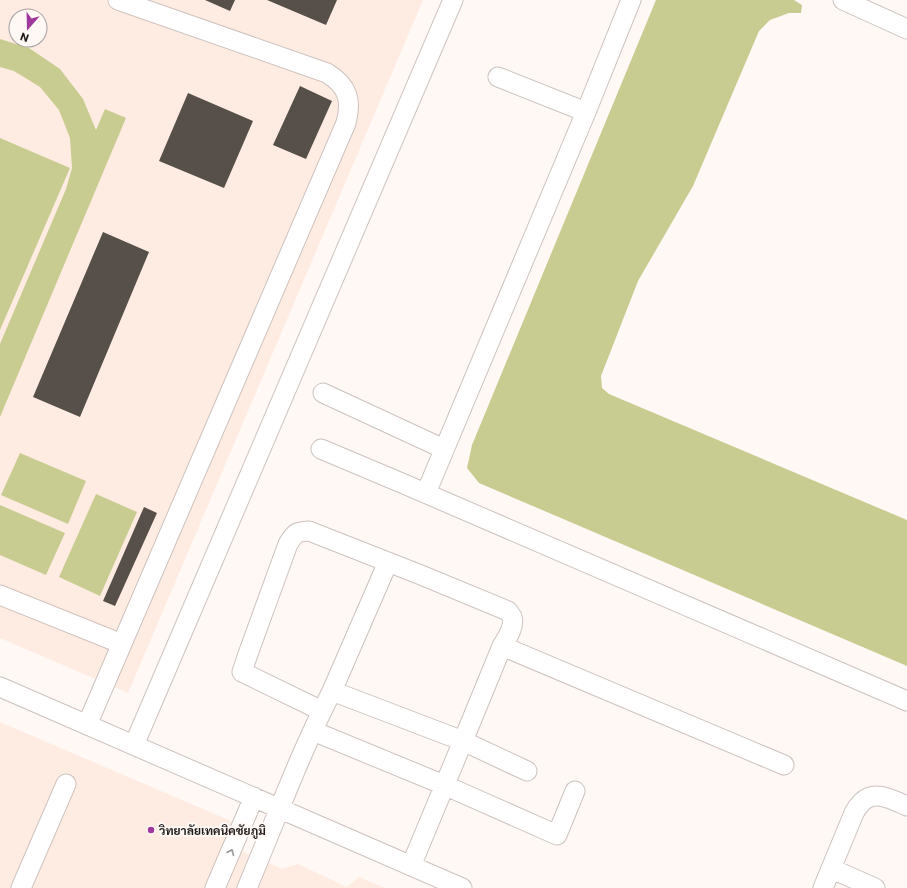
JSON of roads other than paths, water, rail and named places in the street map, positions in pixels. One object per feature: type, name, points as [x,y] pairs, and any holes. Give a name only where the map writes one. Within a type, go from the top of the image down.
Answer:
[{"type":"street","points":[[87,725],[349,112],[348,100],[344,89],[337,79],[327,73],[118,0]]},
{"type":"street","points":[[134,745],[452,0]]},
{"type":"street","points":[[426,493],[586,112],[631,0]]},
{"type":"street","points":[[843,0],[907,29]]},
{"type":"street","points":[[498,77],[586,112]]},
{"type":"street","points":[[323,393],[444,449]]},
{"type":"street","points":[[321,449],[907,701]]},
{"type":"street","points":[[322,711],[242,672],[288,544],[295,534],[302,531],[309,531],[508,611],[512,618],[510,630],[411,866]]},
{"type":"street","points":[[247,888],[313,731],[388,562]]},
{"type":"street","points":[[0,595],[122,644]]},
{"type":"street","points":[[502,646],[784,765]]},
{"type":"street","points":[[0,687],[462,888]]},
{"type":"street","points":[[332,691],[463,740],[527,771]]},
{"type":"street","points":[[313,731],[557,834],[575,791]]},
{"type":"street","points":[[21,888],[66,784]]},
{"type":"street","points":[[823,888],[854,813],[862,802],[870,796],[884,796],[907,806]]},
{"type":"street","points":[[215,888],[254,797]]},
{"type":"street","points":[[832,869],[875,888]]},
{"type":"place","name":"วิทยาลัยเทคนิคชัยภูมิ","points":[[151,830]]}]
